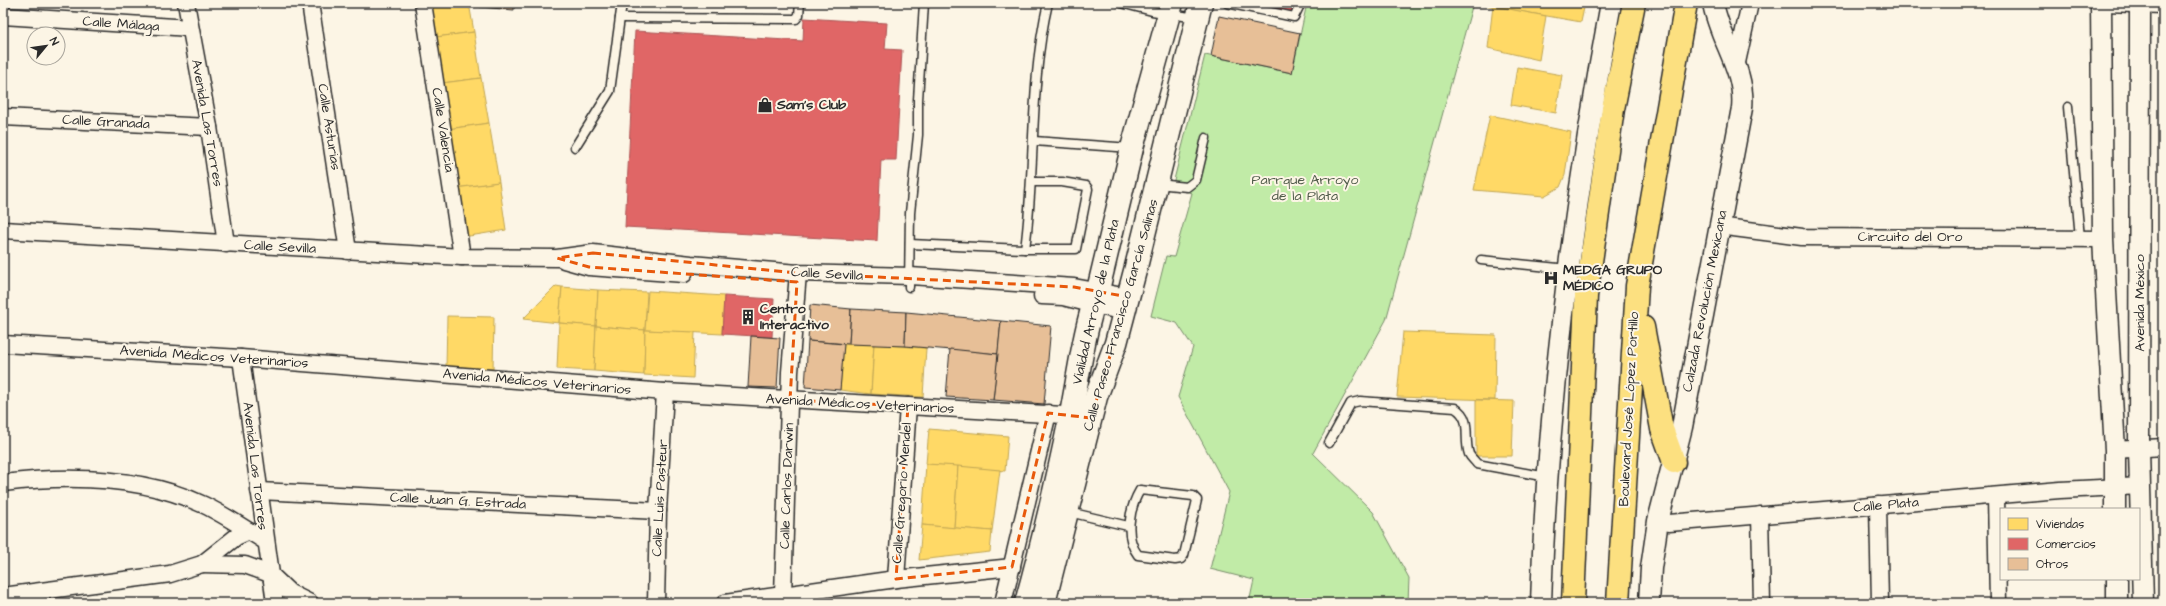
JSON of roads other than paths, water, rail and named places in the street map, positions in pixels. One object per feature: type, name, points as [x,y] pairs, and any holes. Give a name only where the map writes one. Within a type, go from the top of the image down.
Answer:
[{"type":"main road","points":[[1573,603],[1586,296],[1613,109],[1634,3]]},
{"type":"main road","name":"Boulevard José López Portillo","points":[[1618,603],[1637,286],[1686,3]]},
{"type":"main road","name":"Vialidad Arroyo de la Plata","points":[[1026,603],[1058,509],[1081,416],[1095,298],[1132,148],[1171,9]]},
{"type":"main road","name":"Calle Paseo Francisco García Salinas","points":[[1081,416],[1096,397],[1116,343],[1158,184],[1199,11]]},
{"type":"main road","points":[[1637,286],[1662,429],[1674,462]]},
{"type":"main road","points":[[1044,603],[1058,509]]},
{"type":"street","name":"Avenida Las Torres","points":[[186,3],[209,127],[226,244]]},
{"type":"street","name":"Calle Asturias","points":[[310,3],[348,251]]},
{"type":"street","name":"Calle Valencia","points":[[423,3],[462,257]]},
{"type":"street","points":[[1541,603],[1548,477],[1568,269],[1592,104],[1611,3]]},
{"type":"street","name":"Calzada Revolución Mexicana","points":[[1650,603],[1651,568],[1658,521],[1674,462],[1718,226],[1742,108],[1742,84],[1716,20],[1713,3]]},
{"type":"street","points":[[1736,67],[1750,3]]},
{"type":"street","points":[[2101,3],[2103,239],[2115,450],[2115,508]]},
{"type":"street","points":[[2105,3],[2163,5]]},
{"type":"street","name":"Avenida México","points":[[2140,4],[2139,449],[2143,603]]},
{"type":"street","name":"Calle Málaga","points":[[3,16],[190,28]]},
{"type":"street","name":"Calle Granada","points":[[3,117],[209,127]]},
{"type":"street","name":"Circuito del Oro","points":[[1718,226],[1802,237],[2103,239]]},
{"type":"street","name":"Calle Sevilla","points":[[3,230],[462,257],[557,258],[589,267],[910,282],[1074,287],[1095,298],[1126,305]]},
{"type":"street","name":"Calle Carlos Darwin","points":[[783,595],[790,400],[798,277]]},
{"type":"street","name":"Avenida Médicos Veterinarios","points":[[3,344],[241,358],[665,392],[1081,416]]},
{"type":"street","name":"Avenida Las Torres","points":[[241,358],[265,541],[275,603]]},
{"type":"street","name":"Calle Luis Pasteur","points":[[656,603],[658,511],[665,392]]},
{"type":"street","name":"Calle Gregorio Mendel","points":[[896,579],[908,406]]},
{"type":"street","points":[[1004,603],[1048,413]]},
{"type":"street","points":[[2115,450],[2163,447]]},
{"type":"street","points":[[3,483],[42,479],[92,479],[146,486],[203,505],[265,541]]},
{"type":"street","name":"Calle Plata","points":[[1658,521],[1669,522],[2114,486],[2141,486]]},
{"type":"street","name":"Calle Juan G. Estrada","points":[[259,491],[658,511]]},
{"type":"street","points":[[1996,496],[1998,603]]},
{"type":"street","points":[[1878,505],[1880,603]]},
{"type":"street","points":[[1760,515],[1762,603]]},
{"type":"street","points":[[202,564],[236,537],[249,531]]},
{"type":"street","points":[[3,596],[170,574],[202,564],[245,565],[270,574],[290,593],[310,603]]},
{"type":"street","points":[[725,603],[896,579],[1012,567]]},
{"type":"street","points":[[2116,580],[2117,603]]},
{"type":"lane","points":[[575,147],[610,91],[622,3]]},
{"type":"lane","points":[[620,18],[796,19],[799,15],[800,3]]},
{"type":"lane","points":[[910,282],[910,212],[918,135],[918,100],[924,3]]},
{"type":"lane","points":[[1026,249],[1032,182],[1034,105],[1042,33],[1048,3]]},
{"type":"lane","points":[[1121,3],[1199,11]]},
{"type":"lane","points":[[1232,4],[1294,17],[1301,3]]},
{"type":"lane","points":[[2068,107],[2080,238]]},
{"type":"lane","points":[[1158,184],[1187,187],[1196,180],[1206,138]]},
{"type":"lane","points":[[1034,141],[1132,148]]},
{"type":"lane","points":[[910,244],[1026,249],[1076,249],[1088,189],[1086,186],[1062,182],[1032,182]]},
{"type":"lane","points":[[1481,260],[1568,269]]},
{"type":"lane","points":[[1329,443],[1351,403],[1360,401],[1455,408],[1462,412],[1465,418],[1469,454],[1477,464],[1548,477]]},
{"type":"lane","points":[[1140,490],[1193,496],[1197,500],[1184,555],[1181,559],[1175,560],[1138,555],[1134,549],[1128,526],[1136,496],[1140,490]]},
{"type":"lane","points":[[1058,509],[1128,526]]},
{"type":"place","name":"Sam's Club","points":[[765,105]]},
{"type":"place","name":"MEDGA GRUPO MÉDICO","points":[[1551,278]]},
{"type":"place","name":"Centro Interactivo","points":[[748,317]]},
{"type":"park label","name":"Parrque Arroyo de la Plata","points":[[1305,188]]}]
